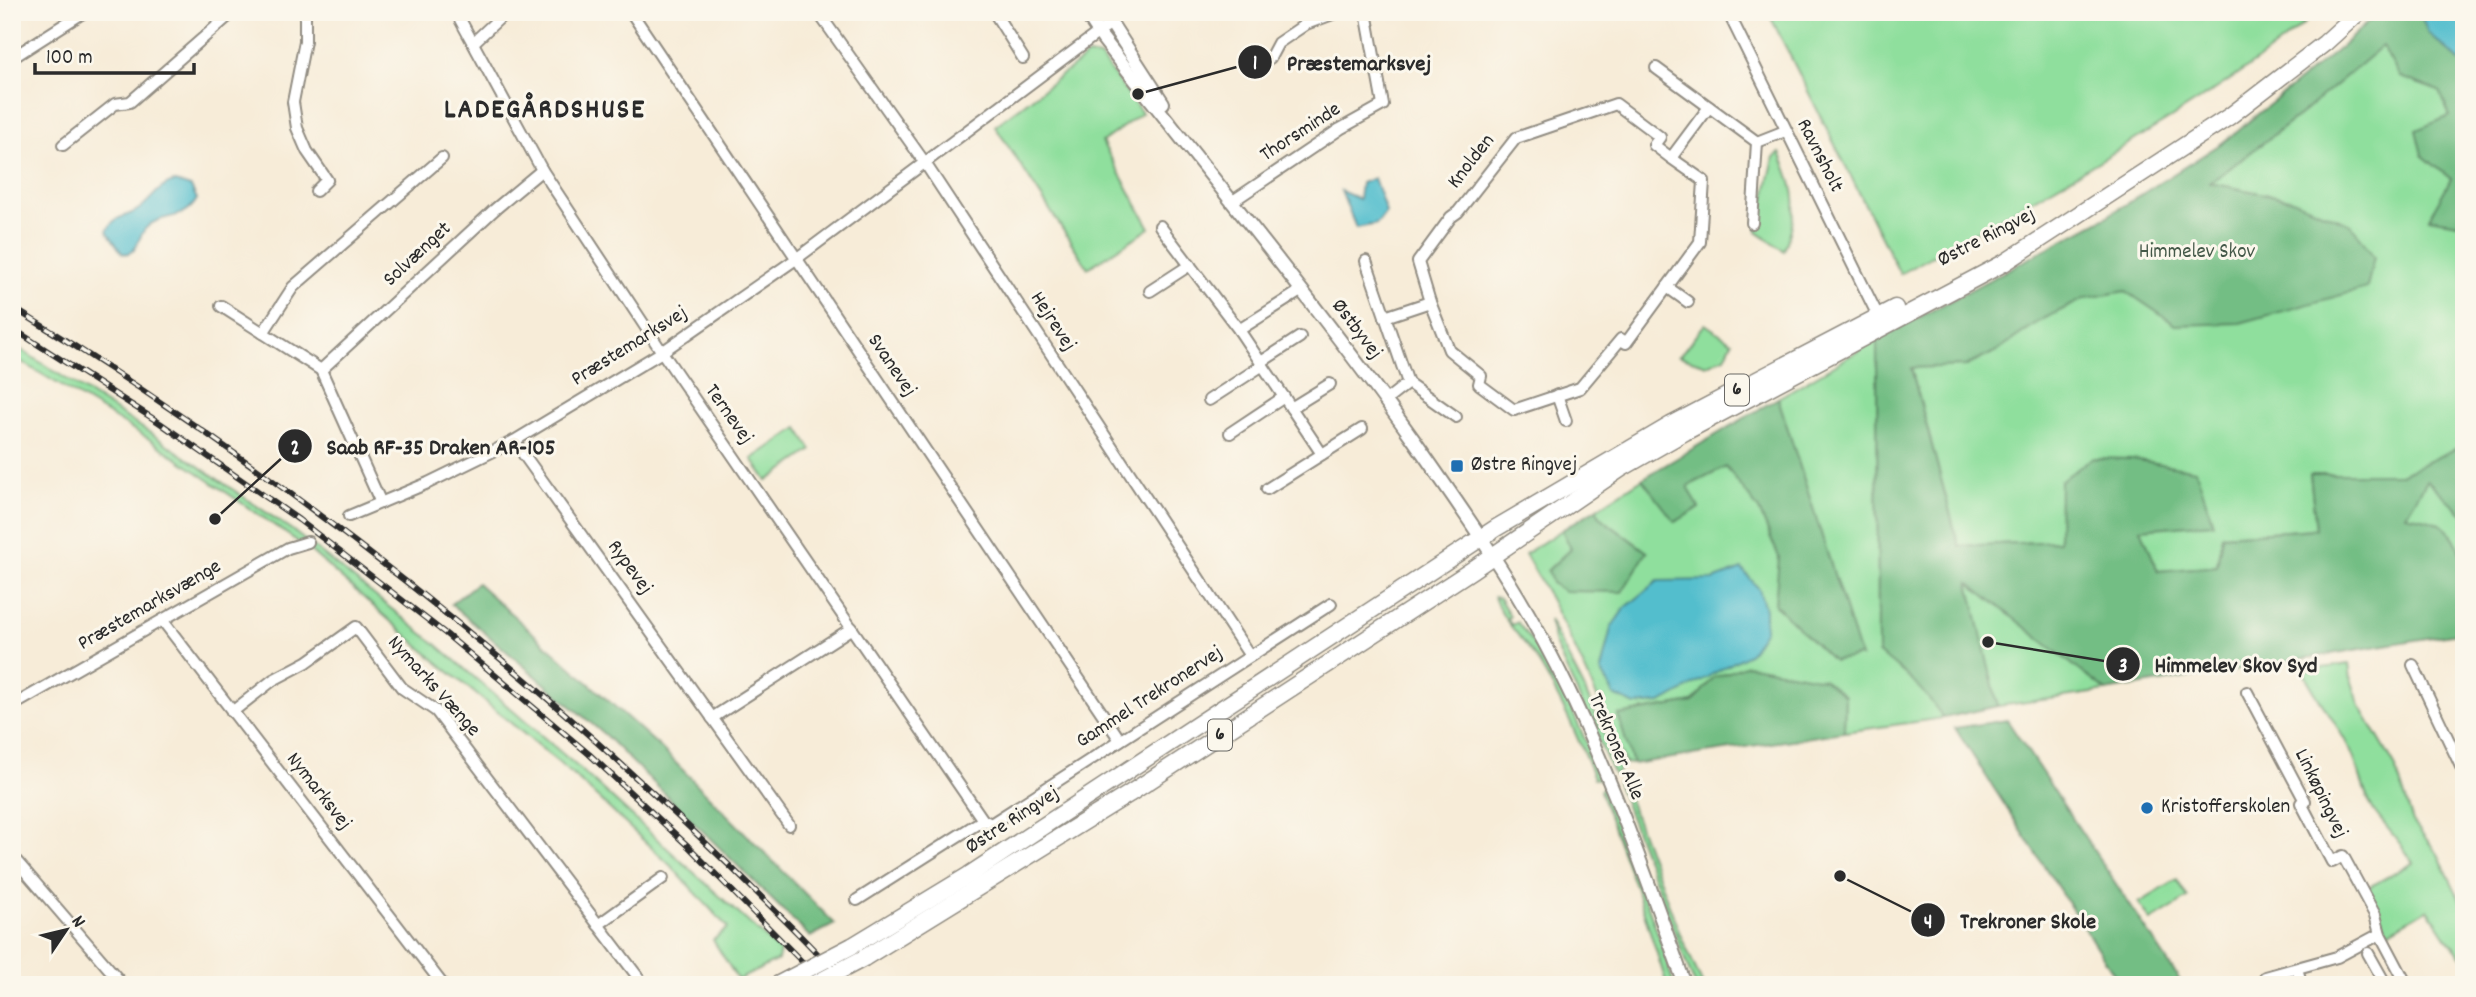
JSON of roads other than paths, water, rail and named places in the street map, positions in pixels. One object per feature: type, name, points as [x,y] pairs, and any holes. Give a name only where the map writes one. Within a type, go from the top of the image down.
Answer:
[{"type":"main road","name":"Østre Ringvej","points":[[813,985],[864,958],[1129,794],[1622,468],[1881,322],[2066,222],[2230,116],[2325,43],[2359,12]]},
{"type":"main road","name":"Østre Ringvej","points":[[776,985],[852,946],[969,875],[1480,538],[1671,425],[1881,322]]},
{"type":"street","points":[[12,58],[84,12]]},
{"type":"street","points":[[63,145],[115,104],[130,102],[233,12]]},
{"type":"street","points":[[305,12],[305,41],[293,102],[297,128],[307,151],[327,180],[316,191]]},
{"type":"street","name":"Ternevej","points":[[456,12],[542,170],[662,352],[987,822]]},
{"type":"street","points":[[474,42],[506,12]]},
{"type":"street","name":"Svanevej","points":[[631,12],[1120,740]]},
{"type":"street","name":"Hejrevej","points":[[818,12],[925,163],[1250,656]]},
{"type":"street","points":[[994,12],[1023,58]]},
{"type":"street","name":"Østbyvej","points":[[1085,12],[1302,290],[1385,401],[1480,538]]},
{"type":"street","points":[[1270,58],[1278,43],[1297,30],[1338,12]]},
{"type":"street","name":"Thorsminde","points":[[1233,201],[1329,136],[1383,105],[1366,12]]},
{"type":"street","name":"Ravnsholt","points":[[1728,12],[1881,322]]},
{"type":"street","name":"Præstemarksvej","points":[[349,516],[514,441],[662,352],[796,259],[925,163],[1098,32],[1107,18]]},
{"type":"street","name":"Østbyvej","points":[[1107,18],[1193,151]]},
{"type":"street","points":[[1657,68],[1757,142]]},
{"type":"street","name":"Knolden","points":[[1616,104],[1660,136],[1654,145],[1671,158],[1704,181],[1700,242],[1626,343],[1620,339],[1580,388],[1514,410],[1479,384],[1482,376],[1449,350],[1418,262],[1516,138],[1616,104]]},
{"type":"street","points":[[1671,158],[1709,107]]},
{"type":"street","points":[[1757,142],[1785,131]]},
{"type":"street","points":[[1752,223],[1757,142]]},
{"type":"street","points":[[262,333],[293,287],[442,158]]},
{"type":"street","name":"Solvænget","points":[[321,370],[542,170]]},
{"type":"street","points":[[1160,226],[1239,330],[1322,454]]},
{"type":"street","points":[[1366,261],[1408,383],[1456,417]]},
{"type":"street","points":[[1150,291],[1190,265]]},
{"type":"street","points":[[1667,287],[1688,302]]},
{"type":"street","points":[[1239,330],[1302,290]]},
{"type":"street","points":[[1385,317],[1430,302]]},
{"type":"street","points":[[221,306],[321,370],[381,503]]},
{"type":"street","points":[[1209,400],[1300,337]]},
{"type":"street","points":[[1385,401],[1408,383]]},
{"type":"street","points":[[1291,408],[1330,384]]},
{"type":"street","points":[[1557,396],[1566,421]]},
{"type":"street","points":[[1230,433],[1284,397]]},
{"type":"street","points":[[1267,489],[1362,429]]},
{"type":"street","name":"Rypevej","points":[[514,441],[789,825]]},
{"type":"street","name":"Trekroner Alle","points":[[1480,538],[1542,638],[1568,686],[1615,794],[1685,985]]},
{"type":"street","name":"Præstemarksvænge","points":[[12,706],[288,548],[308,542]]},
{"type":"street","name":"Gammel Trekronervej","points":[[857,900],[1120,740],[1331,604]]},
{"type":"street","name":"Nymarksvej","points":[[163,621],[443,985]]},
{"type":"street","name":"Nymarks Vænge","points":[[232,712],[273,680],[307,662],[356,627],[402,688],[436,711],[644,985]]},
{"type":"street","points":[[712,718],[852,628]]},
{"type":"street","points":[[2413,665],[2464,774]]},
{"type":"street","name":"Linkøpingvej","points":[[2247,692],[2305,801],[2301,803],[2332,862],[2343,856],[2375,915],[2381,934],[2407,985]]},
{"type":"street","points":[[12,856],[123,985]]},
{"type":"street","points":[[598,925],[663,878]]},
{"type":"street","points":[[2265,978],[2337,957],[2381,934]]},
{"type":"street","points":[[2368,953],[2386,985]]},
{"type":"street","points":[[2297,969],[2302,985]]},
{"type":"water","points":[[2464,12],[2464,65],[2428,33],[2420,13]]},
{"type":"water","points":[[1374,178],[1386,212],[1377,224],[1356,228],[1341,191],[1359,199],[1361,183]]},
{"type":"water","points":[[175,182],[191,187],[197,199],[192,206],[179,215],[152,223],[131,252],[122,253],[107,231],[110,226],[116,220],[139,209],[163,187]]},
{"type":"water","points":[[1742,569],[1759,589],[1765,609],[1765,630],[1750,653],[1661,703],[1635,705],[1614,695],[1601,670],[1611,628],[1624,609],[1658,581],[1713,580]]},
{"type":"railway","points":[[12,307],[126,379],[238,456],[346,535],[452,619],[555,705],[655,795],[848,985]]},
{"type":"railway","points":[[12,328],[160,423],[299,520],[446,634],[589,754],[688,846],[825,985]]},
{"type":"place","name":"Præstemarksvej","points":[[1138,94]]},
{"type":"place","name":"Østre Ringvej","points":[[1457,466]]},
{"type":"place","name":"Saab RF-35 Draken AR-105","points":[[215,519]]},
{"type":"place","name":"Himmelev Skov Syd","points":[[1988,642]]},
{"type":"place","name":"Kristofferskolen","points":[[2147,808]]},
{"type":"place","name":"Trekroner Skole","points":[[1840,876]]},
{"type":"district","name":"LADEGÅRDSHUSE","points":[[545,112]]},
{"type":"park label","name":"Himmelev Skov","points":[[2197,253]]}]
